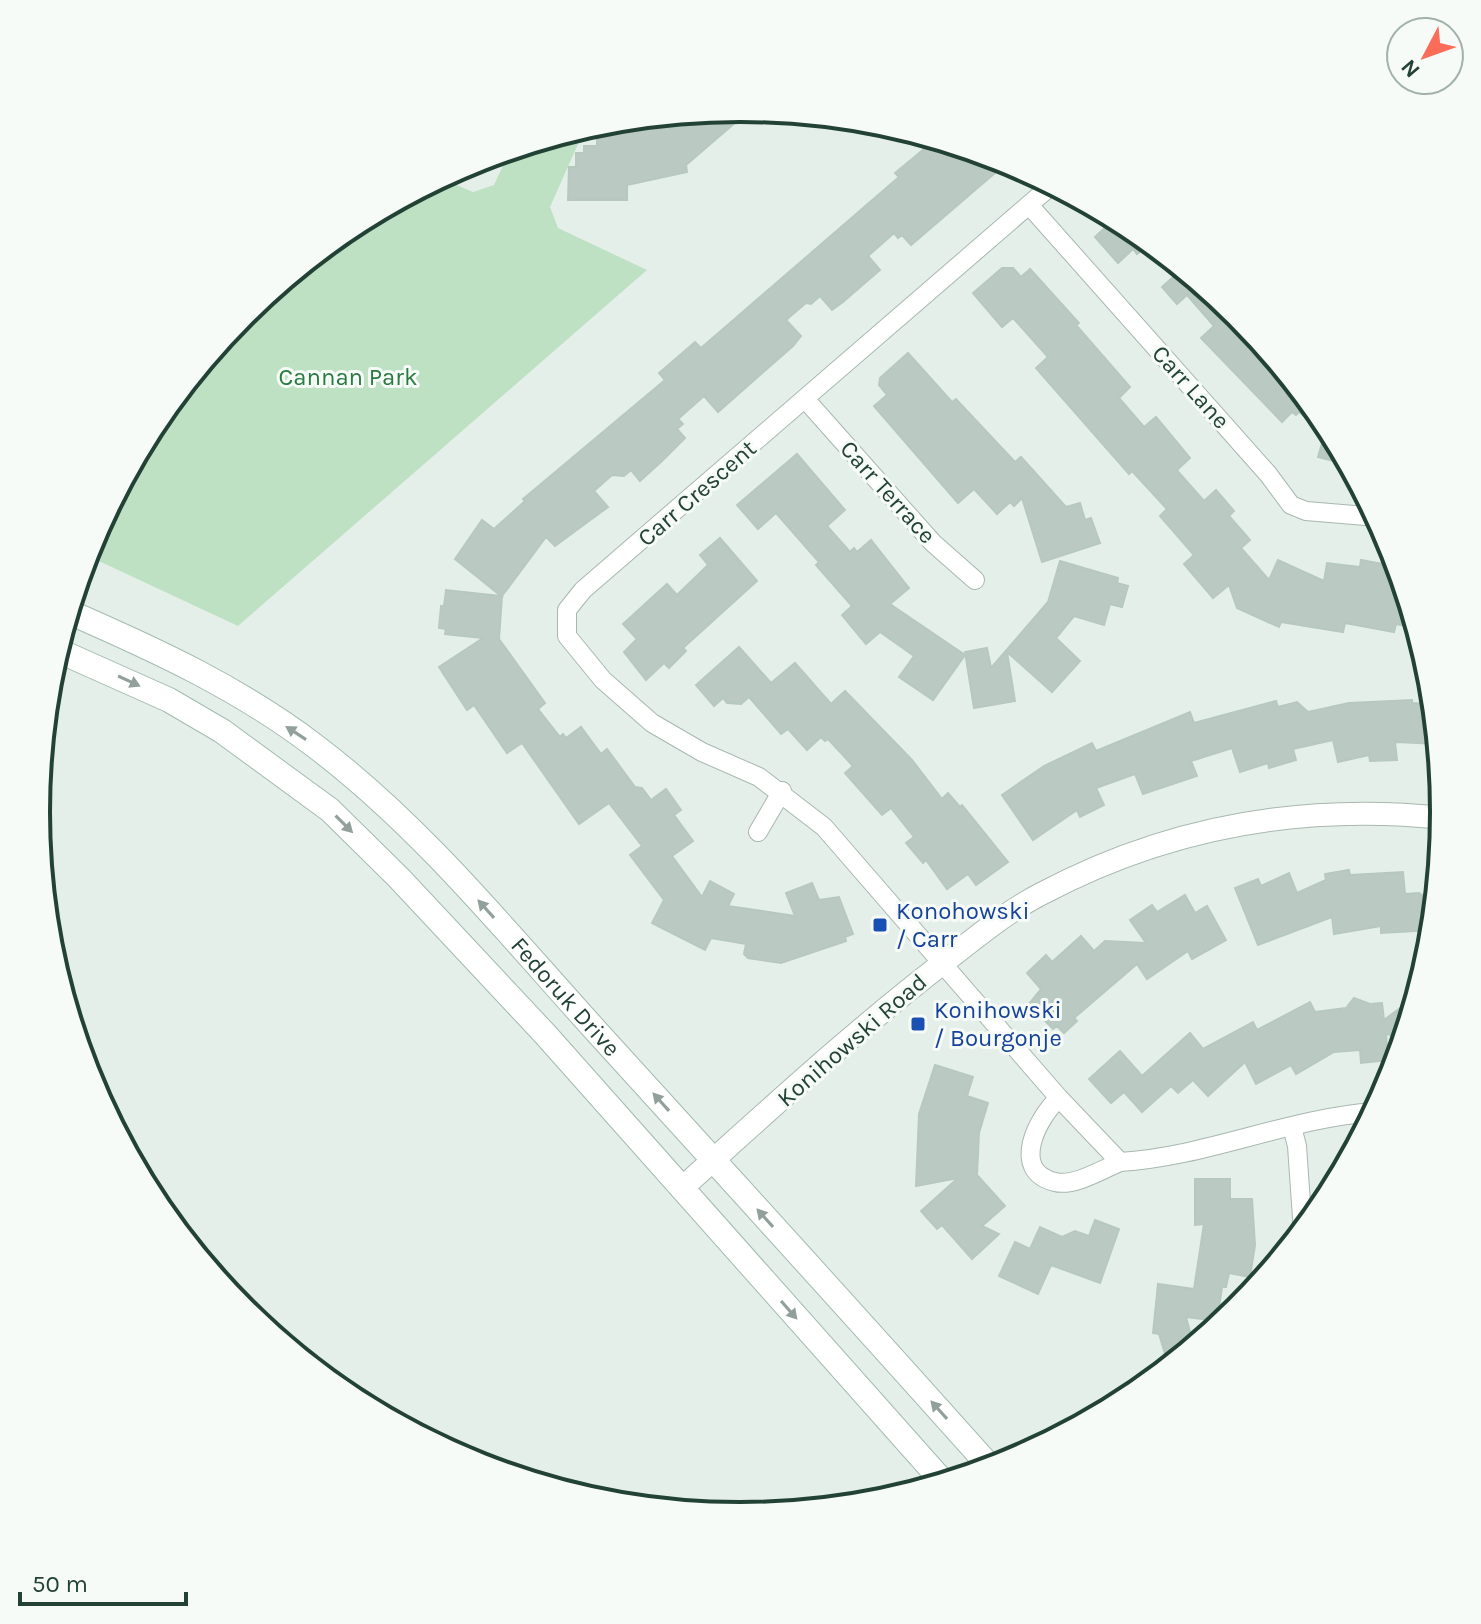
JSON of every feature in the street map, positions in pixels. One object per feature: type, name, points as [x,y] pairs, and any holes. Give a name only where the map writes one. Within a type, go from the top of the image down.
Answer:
[{"type":"main road","name":"Fedoruk Drive","points":[[79,616],[179,660],[236,691],[325,754],[468,889],[982,1458]]},
{"type":"main road","name":"Fedoruk Drive","points":[[68,655],[169,700],[222,731],[330,810],[441,923],[936,1474]]},
{"type":"street","name":"Carr Crescent","points":[[1044,192],[583,590],[567,610],[567,636],[580,656],[628,703],[678,739],[782,791],[831,834],[1059,1098],[1120,1162]]},
{"type":"street","name":"Carr Lane","points":[[1029,205],[1268,474],[1291,505],[1306,511],[1364,516]]},
{"type":"street","name":"Carr Terrace","points":[[806,400],[933,543],[975,580]]},
{"type":"street","points":[[758,832],[782,791]]},
{"type":"street","name":"Konihowski Road","points":[[682,1188],[907,990],[1038,895],[1117,858],[1187,836],[1290,815],[1371,813],[1431,817]]},
{"type":"street","points":[[1059,1098],[1046,1110],[1030,1143],[1032,1163],[1042,1176],[1057,1183],[1072,1181],[1120,1162],[1151,1160],[1292,1127],[1361,1115]]},
{"type":"street","points":[[1292,1127],[1297,1146],[1302,1214]]},
{"type":"green space","name":"Cannan Park","points":[[579,141],[550,207],[558,228],[647,270],[238,626],[98,561],[121,507],[166,428],[221,357],[252,324],[320,264],[395,214],[454,184],[473,192],[494,185],[504,164]]},
{"type":"building","points":[[736,122],[686,165],[687,172],[627,185],[627,200],[568,200],[569,167],[576,167],[576,153],[584,153],[584,146],[597,146],[597,137],[650,127]]},
{"type":"building","points":[[926,147],[997,171],[911,245],[902,235],[898,238],[894,233],[868,256],[880,270],[832,310],[820,296],[786,320],[801,336],[793,346],[718,412],[704,396],[678,419],[683,424],[677,429],[685,438],[640,481],[631,470],[624,476],[612,475],[594,491],[608,507],[555,546],[546,537],[502,596],[499,639],[545,703],[538,709],[560,737],[563,734],[566,738],[581,727],[601,754],[607,749],[635,787],[642,788],[651,800],[666,789],[681,810],[674,815],[693,841],[672,856],[702,897],[710,881],[734,894],[728,906],[795,916],[786,893],[812,883],[819,900],[839,897],[853,934],[845,937],[846,941],[781,963],[748,958],[744,954],[746,944],[711,938],[705,950],[652,923],[664,900],[630,855],[642,846],[609,803],[579,824],[522,743],[507,753],[474,705],[467,710],[439,667],[483,638],[445,634],[446,629],[439,628],[441,606],[444,606],[446,590],[501,596],[455,559],[482,520],[494,529],[525,501],[523,499],[665,380],[659,373],[695,342],[701,348],[899,177],[895,173]]},
{"type":"building","points":[[1106,227],[1141,250],[1137,254],[1133,249],[1118,263],[1095,237]]},
{"type":"building","points":[[1002,268],[1013,268],[1021,277],[1030,269],[1079,323],[1076,325],[1130,387],[1119,398],[1144,427],[1156,417],[1190,458],[1177,470],[1181,475],[1204,501],[1216,490],[1234,511],[1229,516],[1250,540],[1241,548],[1269,580],[1278,560],[1324,581],[1327,563],[1360,567],[1361,560],[1384,564],[1405,626],[1396,624],[1394,632],[1345,623],[1343,632],[1281,622],[1279,627],[1237,608],[1229,585],[1213,598],[1184,564],[1194,555],[1160,516],[1167,509],[1132,471],[1129,474],[1036,368],[1048,357],[1013,318],[1002,327],[973,293]]},
{"type":"building","points":[[1175,275],[1196,293],[1260,357],[1309,420],[1299,412],[1296,415],[1292,412],[1282,422],[1201,338],[1214,326],[1187,295],[1177,304],[1162,287]]},
{"type":"building","points":[[908,353],[952,402],[956,399],[1015,462],[1021,457],[1066,507],[1080,503],[1085,520],[1091,518],[1100,543],[1042,562],[1022,498],[1014,506],[1010,502],[997,514],[974,489],[958,503],[874,406],[887,395],[879,385],[880,378]]},
{"type":"building","points":[[1323,441],[1335,461],[1318,457]]},
{"type":"building","points":[[797,454],[845,510],[827,526],[850,552],[854,548],[857,552],[871,540],[909,588],[890,604],[965,655],[933,700],[899,677],[914,656],[880,632],[866,644],[842,615],[852,606],[776,513],[758,529],[737,505]]},
{"type":"building","points":[[720,538],[757,581],[683,648],[686,651],[669,668],[664,663],[646,680],[624,652],[637,639],[623,624],[667,584],[677,595],[708,565],[700,555]]},
{"type":"building","points":[[1060,561],[1118,578],[1117,583],[1128,586],[1122,607],[1110,604],[1104,625],[1074,616],[1056,638],[1080,661],[1052,692],[1007,652],[1015,701],[974,708],[965,652],[987,648],[991,668],[1048,602]]},
{"type":"building","points":[[739,647],[771,683],[795,663],[831,704],[845,691],[912,760],[942,799],[948,793],[960,807],[962,805],[1008,862],[976,885],[968,874],[947,889],[926,860],[923,863],[906,843],[914,837],[891,808],[882,815],[845,773],[853,766],[828,739],[825,741],[821,737],[807,750],[788,729],[781,734],[749,697],[741,704],[727,703],[723,698],[714,706],[696,685]]},
{"type":"building","points":[[1412,700],[1412,703],[1422,703],[1427,744],[1395,742],[1397,760],[1370,761],[1369,755],[1338,762],[1333,740],[1293,749],[1296,760],[1269,768],[1268,763],[1240,772],[1232,748],[1191,761],[1197,776],[1143,794],[1135,774],[1096,788],[1104,805],[1080,817],[1077,810],[1033,840],[1002,795],[1044,766],[1092,743],[1096,751],[1190,712],[1194,723],[1276,701],[1278,707],[1297,702],[1308,712],[1349,703]]},
{"type":"building","points":[[1349,870],[1350,875],[1403,872],[1405,894],[1419,893],[1426,897],[1421,931],[1381,933],[1381,926],[1334,934],[1332,917],[1258,945],[1235,888],[1258,879],[1261,886],[1289,873],[1297,893],[1326,880],[1325,874]]},
{"type":"building","points":[[1185,895],[1195,913],[1207,906],[1226,940],[1192,959],[1188,951],[1147,979],[1137,964],[1074,1018],[1077,1021],[1064,1033],[1057,1026],[1053,1029],[1029,1004],[1041,989],[1027,973],[1046,955],[1052,962],[1081,936],[1094,951],[1105,941],[1146,943],[1130,920],[1152,905],[1157,912]]},
{"type":"building","points":[[1354,998],[1370,1004],[1382,1003],[1384,1020],[1402,1007],[1393,1036],[1386,1034],[1387,1051],[1384,1060],[1361,1063],[1360,1050],[1334,1052],[1296,1074],[1291,1065],[1256,1084],[1245,1062],[1208,1096],[1193,1080],[1178,1093],[1171,1086],[1142,1112],[1124,1092],[1111,1103],[1089,1079],[1120,1051],[1142,1076],[1190,1033],[1203,1049],[1253,1022],[1257,1030],[1310,1002],[1315,1012],[1346,1008]]},
{"type":"building","points":[[935,1065],[973,1077],[967,1096],[988,1103],[979,1133],[977,1175],[1005,1206],[982,1226],[999,1234],[972,1259],[942,1225],[937,1229],[921,1211],[958,1178],[916,1186],[919,1114]]},
{"type":"building","points":[[1195,1179],[1230,1179],[1230,1199],[1252,1199],[1255,1245],[1250,1277],[1229,1273],[1226,1287],[1222,1287],[1219,1310],[1208,1320],[1186,1317],[1191,1335],[1166,1356],[1159,1334],[1153,1333],[1158,1284],[1194,1289],[1204,1224],[1195,1225]]},
{"type":"building","points":[[1095,1220],[1119,1229],[1100,1283],[1051,1265],[1038,1294],[999,1276],[1015,1242],[1030,1249],[1040,1227],[1062,1237],[1075,1231],[1089,1236]]},
{"type":"place","name":"Konohowski / Carr","points":[[880,925]]},
{"type":"place","name":"Konihowski / Bourgonje","points":[[918,1024]]}]
